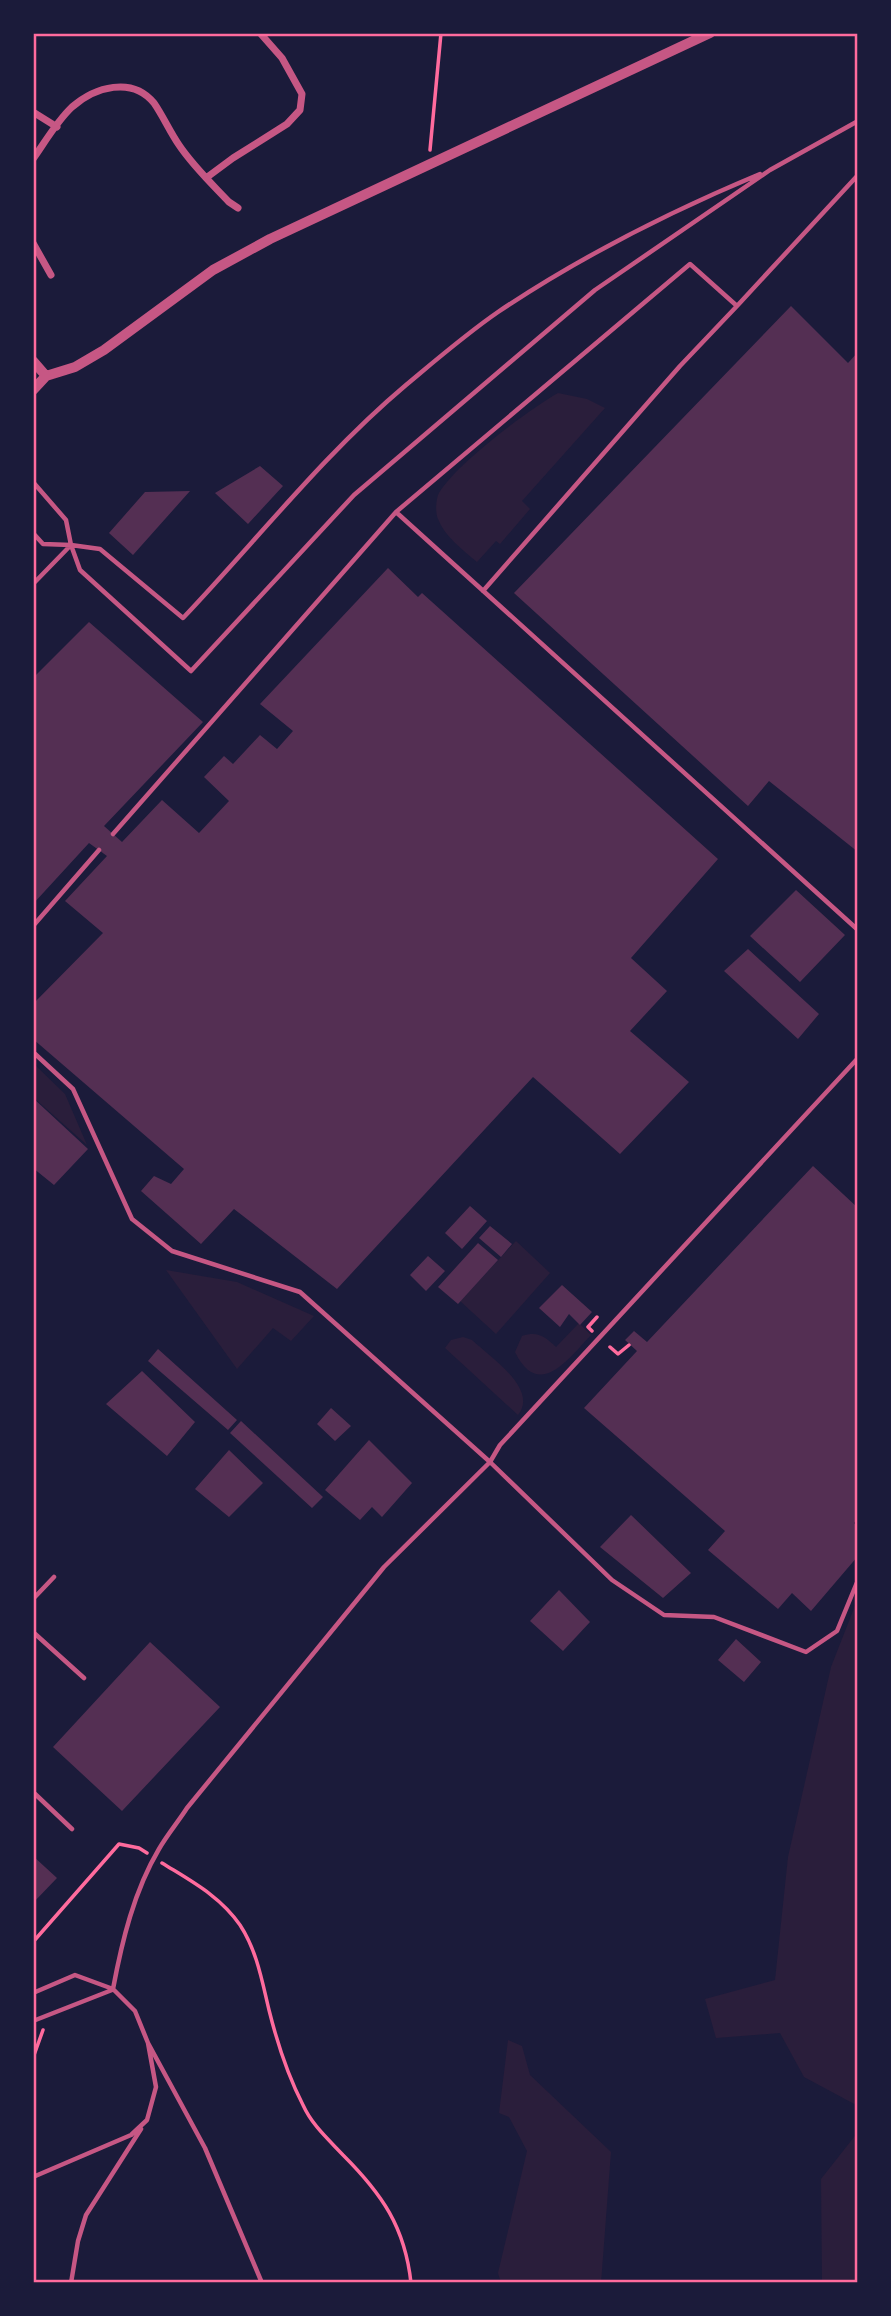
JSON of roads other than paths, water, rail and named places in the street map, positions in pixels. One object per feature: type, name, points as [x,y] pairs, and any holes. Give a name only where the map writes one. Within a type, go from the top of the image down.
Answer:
[{"type":"street","points":[[206,178],[287,124],[300,110],[302,94],[282,58],[260,33]]},
{"type":"street","points":[[33,390],[46,376],[75,367],[104,350],[172,299],[225,264],[270,239],[710,33]]},
{"type":"street","points":[[33,159],[71,108],[93,93],[117,86],[137,90],[154,103],[180,146],[206,178],[238,208]]},
{"type":"street","points":[[33,112],[57,127]]},
{"type":"street","points":[[33,243],[51,275]]},
{"type":"street","points":[[33,361],[46,376]]},
{"type":"lane","points":[[33,482],[66,520],[80,569],[191,671],[354,495],[595,290],[771,170],[858,121]]},
{"type":"lane","points":[[33,533],[43,544],[100,549],[183,618],[318,470],[405,386],[496,313],[586,258],[680,209],[771,170]]},
{"type":"lane","points":[[483,591],[680,366],[858,175]]},
{"type":"lane","points":[[113,835],[396,512],[690,264],[737,306]]},
{"type":"lane","points":[[396,512],[858,930]]},
{"type":"lane","points":[[33,584],[71,545]]},
{"type":"lane","points":[[33,926],[99,850]]},
{"type":"lane","points":[[33,1052],[73,1089],[132,1219],[172,1251],[300,1292],[490,1462],[612,1580],[664,1615],[714,1618],[806,1652],[837,1631],[858,1580]]},
{"type":"lane","points":[[113,1989],[132,1909],[146,1872],[159,1847],[187,1808],[384,1567],[490,1462],[509,1435],[858,1058]]},
{"type":"lane","points":[[33,1599],[54,1577]]},
{"type":"lane","points":[[33,1632],[84,1678]]},
{"type":"lane","points":[[33,1792],[72,1829]]},
{"type":"lane","points":[[33,1993],[75,1975],[113,1989],[135,2011],[148,2043],[205,2148],[262,2283]]},
{"type":"lane","points":[[33,2021],[113,1989]]},
{"type":"lane","points":[[71,2283],[78,2241],[86,2215],[108,2176],[147,2119],[156,2087],[148,2043]]},
{"type":"lane","points":[[33,2177],[131,2135],[147,2119]]}]
